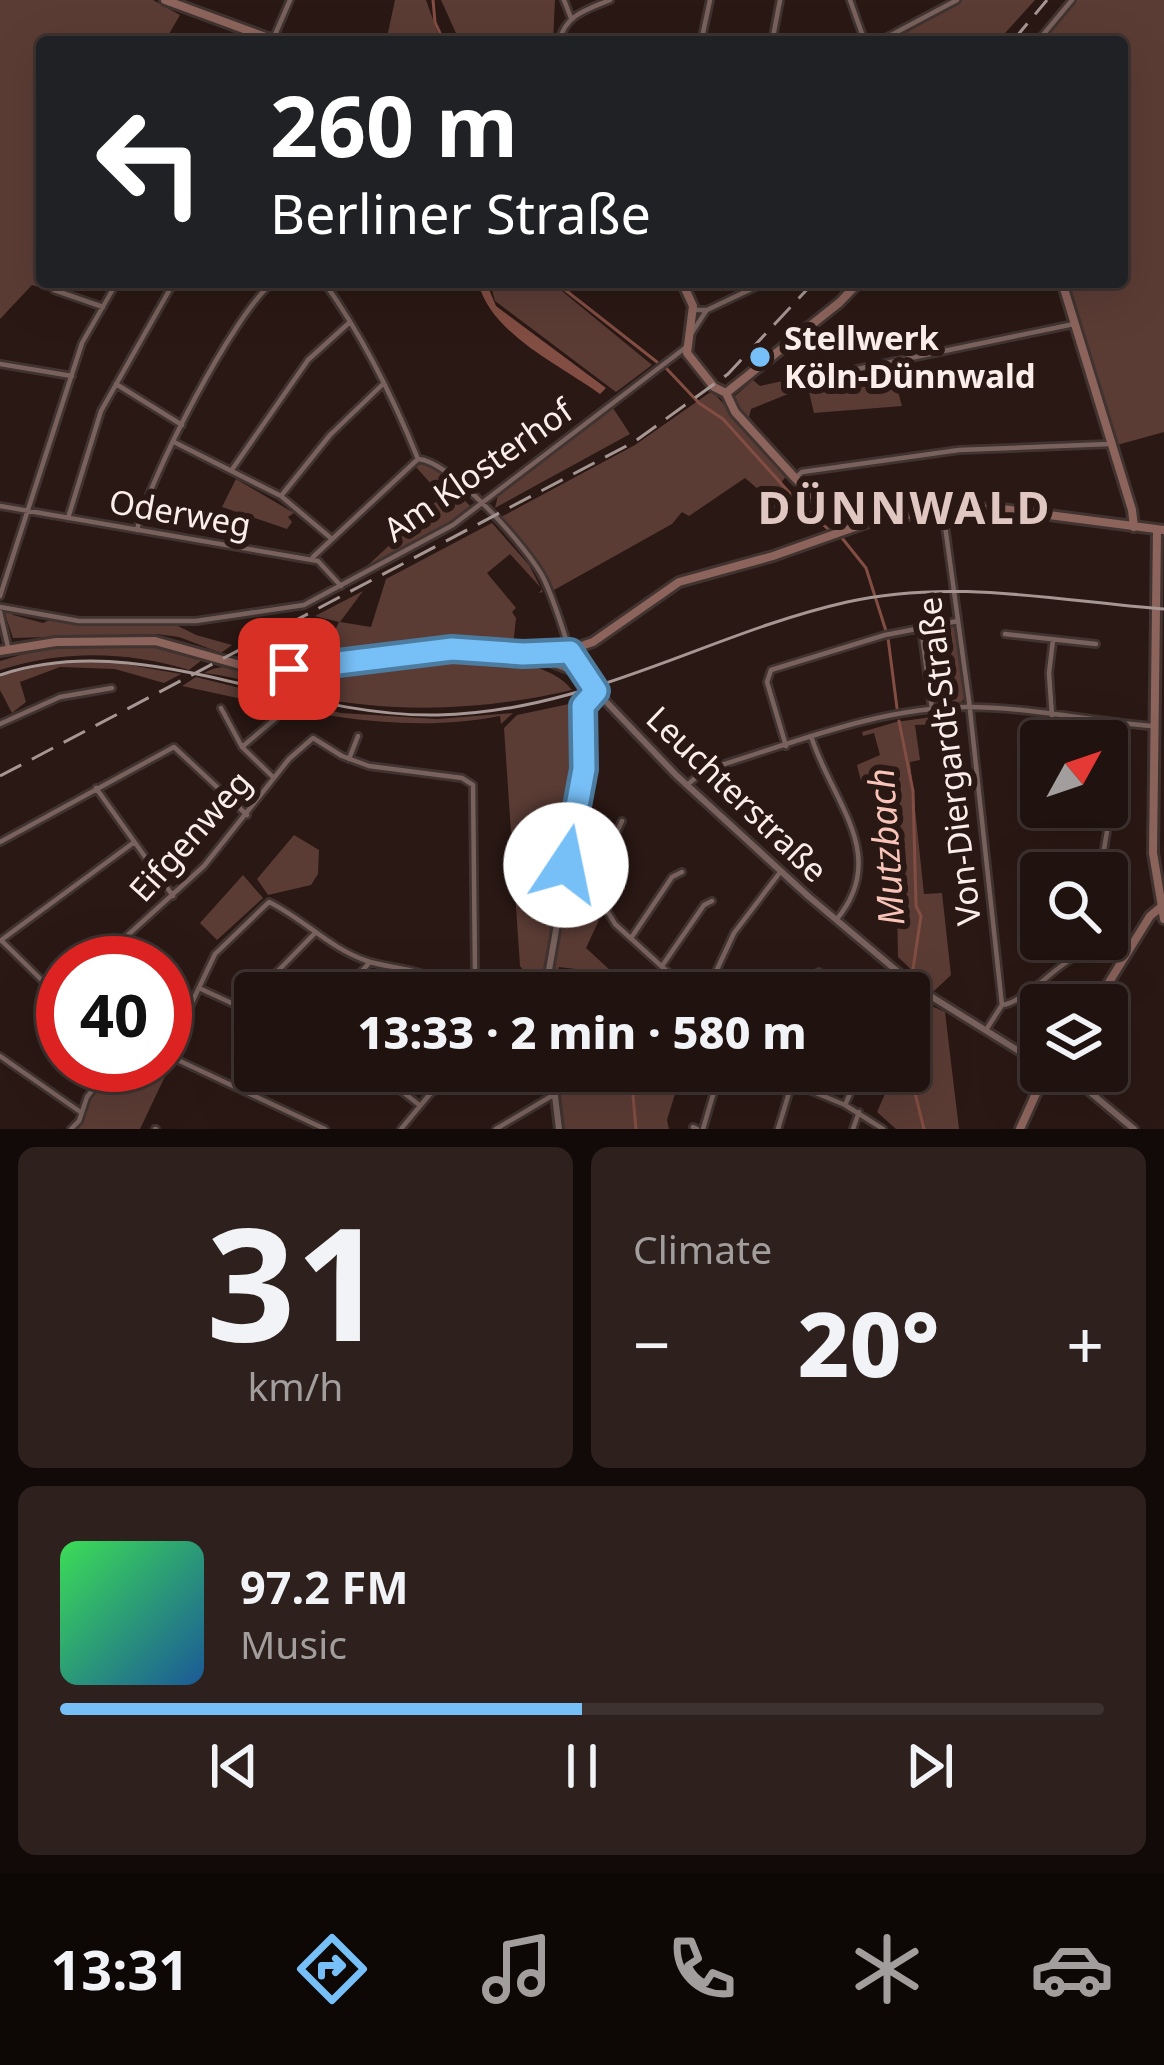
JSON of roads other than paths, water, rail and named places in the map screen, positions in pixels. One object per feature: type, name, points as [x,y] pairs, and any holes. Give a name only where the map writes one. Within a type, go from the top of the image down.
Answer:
[{"type":"main road","points":[[165,0],[261,36]]},
{"type":"main road","points":[[684,288],[693,310],[686,343],[714,387],[726,393],[735,412],[814,497],[849,516],[855,525]]},
{"type":"main road","points":[[726,393],[853,288]]},
{"type":"main road","points":[[1064,288],[1134,527]]},
{"type":"main road","points":[[4,650],[56,642],[155,641],[237,664],[276,669],[461,648],[570,652],[593,642],[679,582],[883,517],[1020,509],[1160,530],[1153,853],[1164,919]]},
{"type":"main road","points":[[1107,984],[1161,902]]},
{"type":"main road","points":[[1021,1129],[1037,1092]]},
{"type":"street","points":[[276,36],[290,0]]},
{"type":"street","points":[[563,0],[571,18]]},
{"type":"street","points":[[562,36],[571,18],[610,0]]},
{"type":"street","points":[[702,36],[710,0]]},
{"type":"street","points":[[773,36],[780,0]]},
{"type":"street","points":[[850,0],[863,36]]},
{"type":"street","points":[[889,36],[957,0]]},
{"type":"street","points":[[1041,36],[1072,0]]},
{"type":"street","points":[[0,596],[82,343],[114,288]]},
{"type":"street","points":[[68,518],[91,438],[115,383],[170,288]]},
{"type":"street","points":[[137,530],[151,485],[182,425],[245,317],[268,288]]},
{"type":"street","points":[[328,288],[351,320],[418,459],[313,560],[323,564],[340,586]]},
{"type":"street","points":[[693,310],[706,310],[753,288]]},
{"type":"street","points":[[54,290],[103,307]]},
{"type":"street","name":"Am Klosterhof","points":[[0,610],[80,621],[196,622],[304,605],[422,543],[482,504],[686,343],[706,310]]},
{"type":"street","points":[[231,471],[308,360],[351,320]]},
{"type":"street","points":[[819,377],[1074,324]]},
{"type":"street","points":[[0,364],[72,376]]},
{"type":"street","points":[[115,383],[182,425]]},
{"type":"street","points":[[280,496],[330,435],[384,383]]},
{"type":"street","points":[[173,442],[280,496],[332,538]]},
{"type":"street","points":[[795,478],[802,472],[931,453],[1112,443]]},
{"type":"street","name":"Leuchterstraße","points":[[418,459],[434,462],[495,517],[544,580],[570,652],[585,677],[687,785],[916,987],[1020,1051]]},
{"type":"street","name":"Oderweg","points":[[0,506],[313,560]]},
{"type":"street","name":"Von-Diergardt-Straße","points":[[943,511],[1002,1005]]},
{"type":"street","points":[[0,610],[4,650]]},
{"type":"street","points":[[786,746],[767,682],[771,670],[887,634],[958,621]]},
{"type":"street","name":"Von-Diergardt-Straße","points":[[921,628],[932,710]]},
{"type":"street","points":[[1005,634],[1096,644]]},
{"type":"street","points":[[1052,716],[1053,640]]},
{"type":"street","points":[[527,654],[585,677]]},
{"type":"street","points":[[0,724],[60,697],[112,688]]},
{"type":"street","points":[[549,972],[584,769],[583,706],[596,691]]},
{"type":"street","points":[[687,785],[705,770],[898,714],[969,707],[1088,720]]},
{"type":"street","points":[[221,708],[242,747],[274,778]]},
{"type":"street","points":[[242,747],[275,719]]},
{"type":"street","points":[[1128,724],[1154,726]]},
{"type":"street","points":[[358,736],[350,759],[389,770],[462,778],[472,785],[474,972]]},
{"type":"street","name":"Eifgenweg","points":[[128,936],[173,896],[313,738],[350,759]]},
{"type":"street","points":[[812,739],[860,848],[852,894],[836,920]]},
{"type":"street","points":[[0,842],[170,747],[177,747],[248,815]]},
{"type":"street","points":[[96,788],[173,896]]},
{"type":"street","points":[[622,821],[604,899],[608,915],[669,972]]},
{"type":"street","points":[[36,974],[0,939],[133,843]]},
{"type":"street","points":[[716,972],[734,933],[781,871]]},
{"type":"street","points":[[631,938],[672,878],[682,872]]},
{"type":"street","points":[[662,966],[704,904],[712,901]]},
{"type":"street","points":[[192,1002],[215,954],[264,904],[275,904],[314,934],[370,962],[418,972]]},
{"type":"street","points":[[277,972],[314,934]]},
{"type":"street","points":[[986,1030],[1002,1005],[1012,1004],[1068,960]]},
{"type":"street","points":[[361,972],[370,962]]},
{"type":"street","points":[[199,988],[234,1004]]},
{"type":"street","points":[[0,1055],[79,1111]]},
{"type":"street","points":[[192,1067],[325,1129]]},
{"type":"street","points":[[71,1129],[93,1092]]},
{"type":"street","points":[[403,1092],[419,1105]]},
{"type":"street","points":[[400,1129],[433,1092]]},
{"type":"street","points":[[698,1128],[712,1092]]},
{"type":"street","points":[[778,1129],[789,1092]]},
{"type":"street","points":[[813,1092],[884,1129]]},
{"type":"street","points":[[845,1106],[851,1092]]},
{"type":"street","points":[[1089,1092],[1134,1129]]},
{"type":"street","points":[[496,1129],[555,1094],[559,1129]]},
{"type":"street","points":[[853,1129],[859,1112]]},
{"type":"waterway","name":"Mutzbach","points":[[433,0],[441,36]]},
{"type":"waterway","name":"Mutzbach","points":[[563,288],[657,362]]},
{"type":"waterway","name":"Mutzbach","points":[[665,367],[699,403],[723,419],[828,529]]},
{"type":"waterway","name":"Mutzbach","points":[[842,538],[866,568],[886,631]]},
{"type":"waterway","name":"Mutzbach","points":[[888,638],[897,708]]},
{"type":"waterway","name":"Mutzbach","points":[[899,721],[913,791],[916,906],[921,916],[913,969]]},
{"type":"waterway","points":[[633,1092],[636,1129]]},
{"type":"waterway","name":"Mutzbach","points":[[915,1092],[924,1129]]},
{"type":"tram line","points":[[0,675],[54,663],[108,661],[162,667],[326,703],[438,715],[545,701],[795,616],[886,595],[966,592],[1164,609]]},
{"type":"railway","points":[[1017,36],[1047,0]]},
{"type":"railway","points":[[0,776],[634,442],[728,374],[808,288]]},
{"type":"place","name":"Stellwerk Köln-Dünnwald","points":[[760,357]]},
{"type":"district","name":"DÜNNWALD","points":[[905,508]]}]
